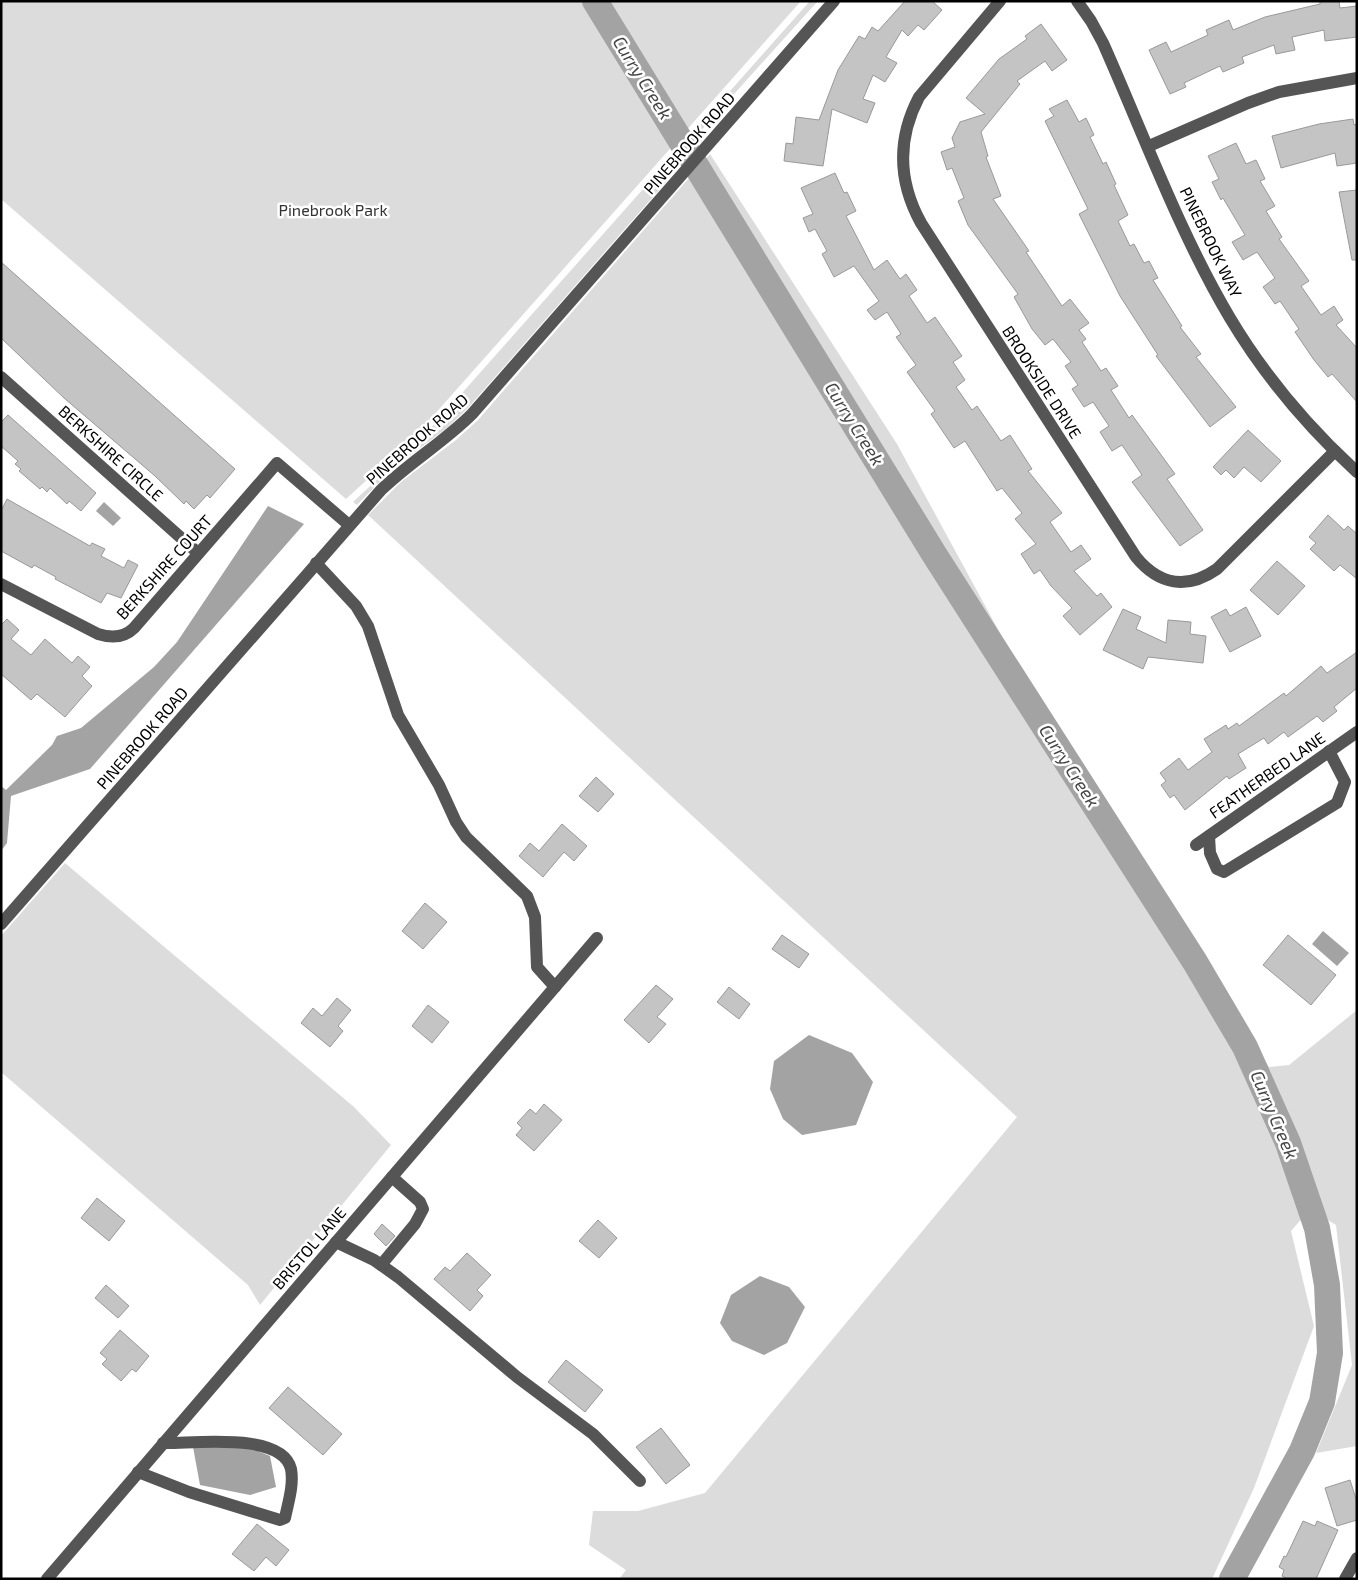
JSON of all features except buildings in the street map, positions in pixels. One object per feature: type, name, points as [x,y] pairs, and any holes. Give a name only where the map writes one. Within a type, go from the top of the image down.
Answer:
[{"type":"street","name":"PINEBROOK ROAD","points":[[1,924],[349,525],[396,476],[452,434],[472,414],[834,1]]},
{"type":"street","name":"BROOKSIDE DRIVE","points":[[1000,1],[920,97],[911,113],[903,143],[904,180],[908,195],[921,223],[1136,557],[1154,575],[1166,580],[1193,582],[1205,577],[1217,569],[1334,451]]},
{"type":"street","name":"PINEBROOK WAY","points":[[1077,1],[1103,43],[1184,228],[1230,318],[1279,388],[1334,451],[1357,472]]},
{"type":"street","points":[[1149,146],[1279,92],[1357,78]]},
{"type":"street","name":"BERKSHIRE CIRCLE","points":[[1,377],[198,553]]},
{"type":"street","name":"BERKSHIRE COURT","points":[[1,584],[98,634],[120,636],[134,628],[277,463],[349,525]]},
{"type":"street","points":[[316,563],[356,606],[368,626],[390,698],[439,785],[456,822],[466,837],[527,896],[535,917],[537,967],[555,987]]},
{"type":"street","name":"FEATHERBED LANE","points":[[1196,845],[1357,732]]},
{"type":"street","points":[[1209,836],[1210,853],[1217,869],[1224,872],[1337,804],[1345,782],[1330,751]]},
{"type":"street","name":"BRISTOL LANE","points":[[47,1579],[597,938]]},
{"type":"street","points":[[381,1265],[415,1224],[423,1209],[420,1202],[392,1177]]},
{"type":"street","points":[[336,1242],[381,1265],[517,1377],[593,1434],[640,1480]]},
{"type":"street","points":[[138,1472],[190,1492],[280,1520],[285,1518],[292,1483],[290,1467],[277,1452],[258,1443],[163,1443]]},
{"type":"street","points":[[1345,1579],[1357,1558]]},
{"type":"green space","name":"Pinebrook Park","points":[[1,1],[801,1],[418,433],[346,499],[1,199]]},
{"type":"green space","points":[[810,1],[818,1],[698,134],[702,141],[467,409],[447,428],[391,470],[357,505],[353,502],[423,437]]},
{"type":"green space","points":[[710,154],[897,444],[1049,723],[1269,1067],[1289,1065],[1357,1010],[1357,1446],[1316,1453],[1352,1365],[1336,1225],[1310,1209],[1291,1231],[1314,1326],[1254,1488],[1212,1579],[619,1579],[626,1570],[589,1545],[593,1511],[638,1511],[705,1493],[1017,1117],[368,515],[401,482],[456,440],[478,420]]},
{"type":"green space","points":[[65,863],[354,1107],[391,1145],[260,1305],[248,1285],[1,1072],[1,936]]},
{"type":"shaded area","points":[[104,502],[121,518],[113,526],[96,511]]},
{"type":"shaded area","points":[[268,506],[304,524],[90,769],[11,796],[7,843],[1,851],[1,786],[6,790],[52,745],[57,736],[81,728],[154,667],[177,642]]},
{"type":"shaded area","points":[[1323,931],[1349,953],[1337,966],[1312,944]]},
{"type":"shaded area","points":[[809,1035],[852,1053],[873,1082],[856,1125],[802,1135],[783,1119],[770,1089],[774,1061]]},
{"type":"shaded area","points":[[760,1276],[789,1287],[805,1307],[787,1343],[764,1355],[732,1341],[720,1323],[731,1295]]},
{"type":"shaded area","points":[[241,1444],[270,1456],[276,1487],[250,1495],[200,1485],[193,1447]]},
{"type":"waterway","name":"Curry Creek","points":[[595,1],[934,554],[1195,962],[1245,1047],[1288,1143],[1317,1228],[1327,1285],[1330,1353],[1322,1402],[1302,1451],[1232,1579]]}]
